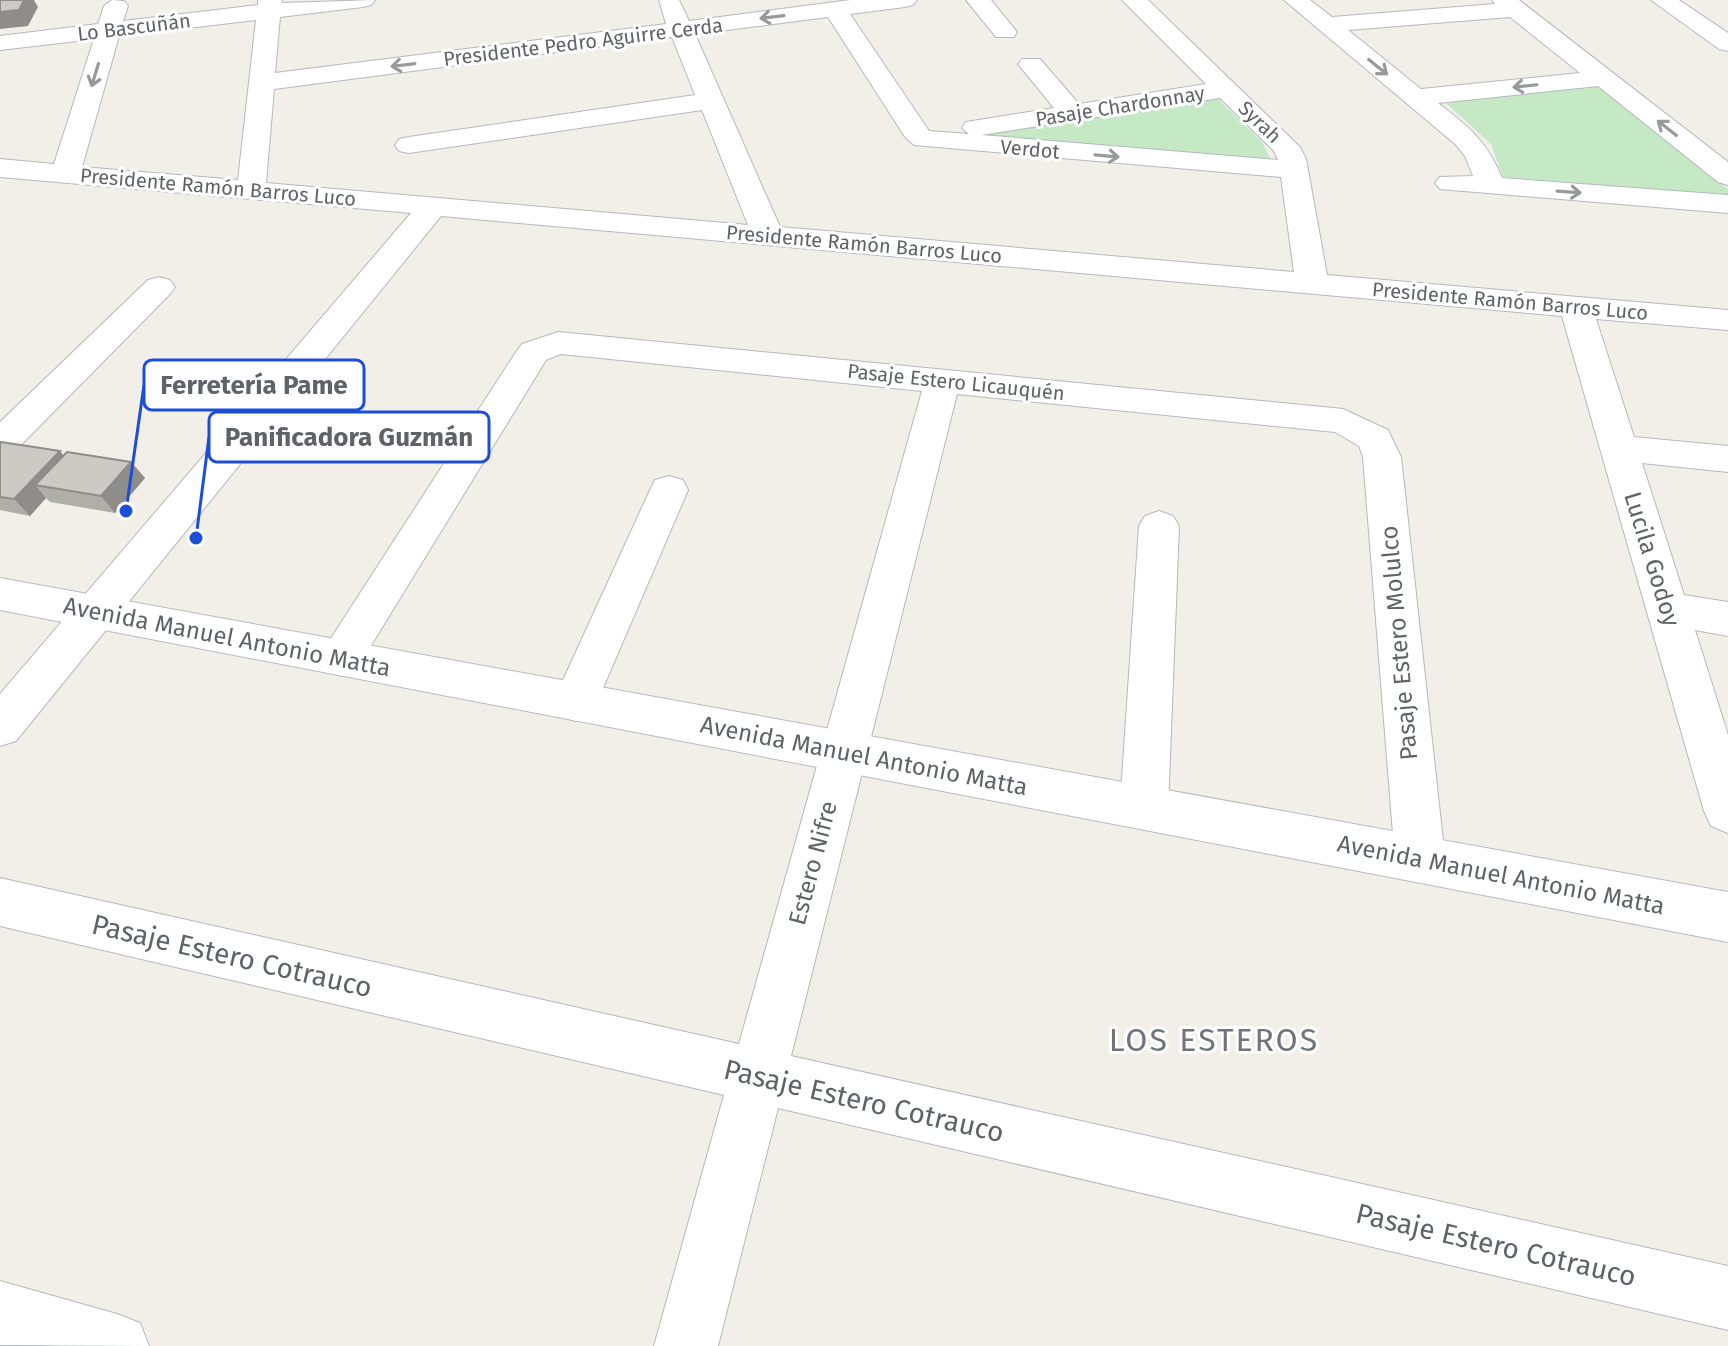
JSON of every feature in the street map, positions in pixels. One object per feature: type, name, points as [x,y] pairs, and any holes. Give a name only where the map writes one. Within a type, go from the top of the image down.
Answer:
[{"type":"street","points":[[65,174],[118,0]]},
{"type":"street","name":"Lo Bascuñán","points":[[0,43],[269,6],[363,0]]},
{"type":"street","points":[[669,0],[768,235]]},
{"type":"street","name":"Presidente Pedro Aguirre Cerda","points":[[262,83],[905,0]]},
{"type":"street","points":[[978,0],[1005,32]]},
{"type":"street","name":"Syrah","points":[[1134,0],[1290,153],[1312,283]]},
{"type":"street","points":[[1296,0],[1472,146],[1491,186]]},
{"type":"street","points":[[1663,0],[1728,44]]},
{"type":"street","points":[[1327,25],[1510,5],[1728,176]]},
{"type":"street","points":[[251,190],[269,6]]},
{"type":"street","points":[[835,9],[919,137]]},
{"type":"street","points":[[1031,64],[1073,113]]},
{"type":"street","points":[[1416,97],[1603,78]]},
{"type":"street","name":"Pasaje Chardonnay","points":[[919,137],[1226,89]]},
{"type":"street","points":[[409,145],[711,101]]},
{"type":"street","name":"Verdot","points":[[919,137],[932,142],[1294,170]]},
{"type":"street","name":"Presidente Ramón Barros Luco","points":[[0,168],[1728,320]]},
{"type":"street","points":[[1450,183],[1728,204]]},
{"type":"street","points":[[0,727],[433,206]]},
{"type":"street","points":[[0,444],[159,287]]},
{"type":"street","name":"Lucila Godoy","points":[[1576,306],[1728,811]]},
{"type":"street","name":"Pasaje Estero Licauquén","points":[[341,658],[528,360],[545,346],[572,343],[1332,419],[1366,432]]},
{"type":"street","name":"Estero Nifre","points":[[686,1346],[943,380]]},
{"type":"street","name":"Pasaje Estero Molulco","points":[[1366,432],[1375,439],[1382,457],[1420,859]]},
{"type":"street","points":[[1619,448],[1728,459]]},
{"type":"street","points":[[575,702],[669,490]]},
{"type":"street","points":[[1144,808],[1159,526]]},
{"type":"street","name":"Avenida Manuel Antonio Matta","points":[[0,594],[1728,917]]},
{"type":"street","points":[[1667,609],[1728,619]]},
{"type":"street","name":"Pasaje Estero Cotrauco","points":[[0,902],[1728,1298]]},
{"type":"street","points":[[0,1313],[117,1346]]},
{"type":"green space","points":[[1595,84],[1728,189],[1728,195],[1503,177],[1491,144],[1446,103]]},
{"type":"green space","points":[[1214,95],[1262,142],[1273,164],[956,135]]},
{"type":"building","points":[[0,0],[24,0],[19,10],[0,12]]},
{"type":"building","points":[[1,442],[60,451],[14,499],[0,497]]},
{"type":"building","points":[[67,452],[131,462],[101,496],[35,485]]},
{"type":"place","name":"Ferretería Pame","points":[[126,511]]},
{"type":"place","name":"Panificadora Guzmán","points":[[196,538]]},
{"type":"district","name":"LOS ESTEROS","points":[[1214,1040]]}]
